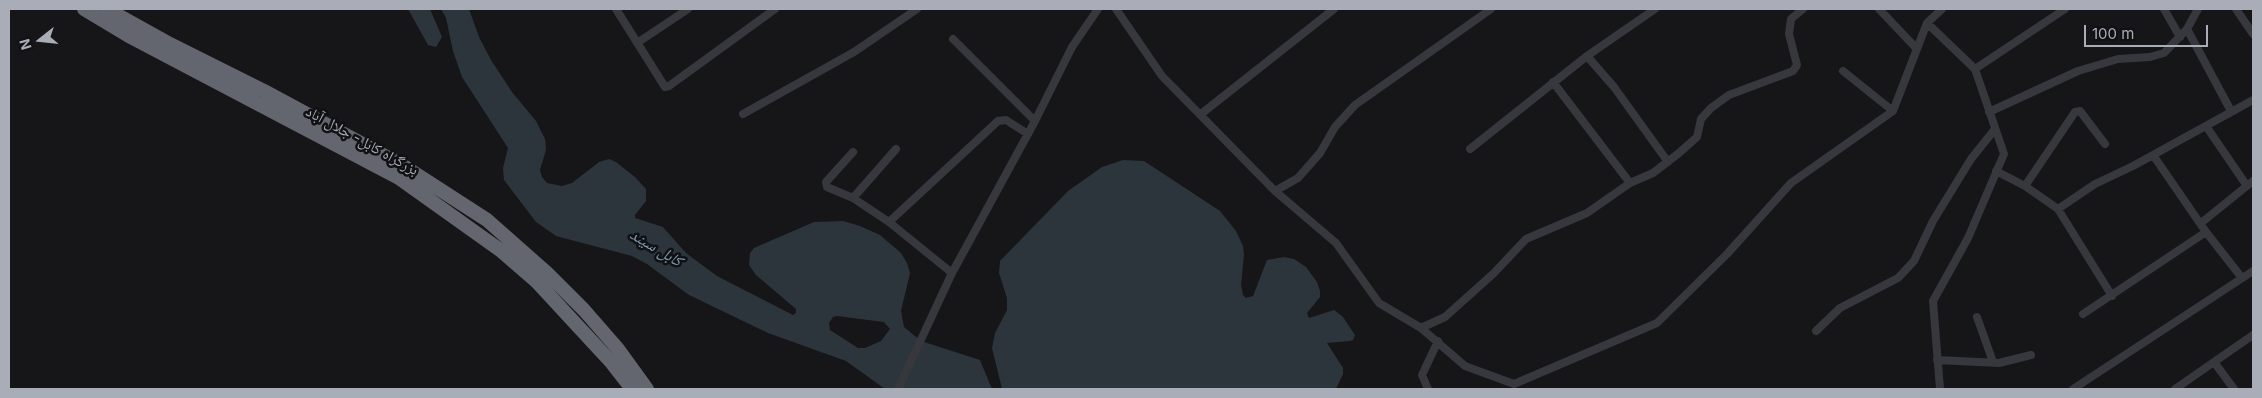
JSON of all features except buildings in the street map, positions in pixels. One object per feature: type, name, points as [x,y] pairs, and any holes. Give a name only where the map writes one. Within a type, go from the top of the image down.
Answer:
[{"type":"highway","name":"بزرگراه کابل- جلال آباد","points":[[84,9],[104,12],[402,172],[487,220],[547,273],[584,310],[618,349],[647,389]]},
{"type":"highway","name":"بزرگراه کابل- جلال آباد","points":[[402,172],[537,282],[611,362],[632,389]]},
{"type":"street","points":[[616,9],[662,85],[669,86],[775,9]]},
{"type":"street","points":[[637,43],[688,9]]},
{"type":"street","points":[[744,114],[854,52],[917,9]]},
{"type":"street","points":[[898,389],[952,273],[1035,121],[1072,47],[1098,9]]},
{"type":"street","points":[[1117,9],[1162,76],[1275,191],[1336,243],[1379,303],[1421,328],[1465,366],[1514,384],[1657,323],[1728,254],[1791,182],[1893,111],[1927,23],[1942,9]]},
{"type":"street","points":[[1201,114],[1334,9]]},
{"type":"street","points":[[1275,191],[1298,178],[1320,153],[1335,127],[1355,105],[1491,9]]},
{"type":"street","points":[[1470,149],[1587,56],[1655,9]]},
{"type":"street","points":[[1421,328],[1445,317],[1494,273],[1526,239],[1587,213],[1630,183],[1653,173],[1668,162],[1697,137],[1701,119],[1711,108],[1730,95],[1793,71],[1797,65],[1789,34],[1791,19],[1802,9]]},
{"type":"street","points":[[1879,9],[1917,48]]},
{"type":"street","points":[[1975,68],[2065,9]]},
{"type":"street","points":[[2164,9],[2180,36]]},
{"type":"street","points":[[1989,112],[2078,71],[2118,58],[2150,57],[2164,52],[2186,29],[2198,9]]},
{"type":"street","points":[[2236,9],[2253,34]]},
{"type":"street","points":[[1927,23],[1975,68],[2004,154],[1968,238],[1933,301],[1940,389]]},
{"type":"street","points":[[2186,29],[2231,111]]},
{"type":"street","points":[[954,39],[1035,121]]},
{"type":"street","points":[[1587,56],[1614,87],[1668,162]]},
{"type":"street","points":[[1843,71],[1893,111]]},
{"type":"street","points":[[1553,82],[1630,183]]},
{"type":"street","points":[[2058,209],[2095,184],[2153,155],[2253,100]]},
{"type":"street","points":[[2025,186],[2075,112],[2080,111],[2105,144]]},
{"type":"street","points":[[889,222],[998,121],[1006,120],[1028,134]]},
{"type":"street","points":[[2201,223],[2250,183],[2206,126]]},
{"type":"street","points":[[1816,331],[1840,308],[1898,278],[1914,261],[1933,221],[1970,159],[1995,129]]},
{"type":"street","points":[[853,198],[896,148]]},
{"type":"street","points":[[853,152],[825,185],[853,198],[889,222],[952,273]]},
{"type":"street","points":[[2153,155],[2206,232],[2242,278]]},
{"type":"street","points":[[1996,171],[2025,186],[2058,209],[2112,296]]},
{"type":"street","points":[[2084,314],[2206,232]]},
{"type":"street","points":[[2073,389],[2253,271]]},
{"type":"street","points":[[1977,317],[1993,362]]},
{"type":"street","points":[[2175,389],[2253,335]]},
{"type":"street","points":[[1428,389],[1422,375],[1438,341]]},
{"type":"street","points":[[1938,360],[1999,363],[2031,355]]},
{"type":"street","points":[[2214,362],[2234,389]]},
{"type":"water","points":[[408,9],[430,9],[442,37],[436,47],[428,45]]},
{"type":"water","name":"کابل سيند","points":[[441,9],[469,9],[479,37],[491,60],[512,92],[536,121],[545,139],[546,150],[540,170],[542,177],[547,183],[562,186],[572,183],[599,162],[609,159],[616,162],[635,177],[646,189],[646,201],[635,215],[635,218],[663,227],[686,253],[717,276],[793,315],[796,313],[796,309],[756,275],[749,265],[750,253],[754,248],[814,222],[843,221],[880,235],[901,253],[910,273],[901,311],[904,327],[921,341],[980,360],[992,389],[885,389],[846,361],[768,333],[689,295],[647,264],[632,256],[556,236],[536,222],[504,180],[503,168],[508,148],[462,77],[453,51],[446,18]],"holes":[[[837,316],[884,322],[890,329],[881,341],[865,348],[858,348],[830,330],[829,323],[833,317]]]},
{"type":"water","points":[[1123,160],[1144,161],[1220,211],[1236,231],[1243,246],[1241,285],[1243,295],[1246,298],[1253,296],[1267,260],[1284,257],[1294,259],[1306,267],[1317,282],[1320,291],[1320,297],[1307,313],[1309,318],[1334,310],[1343,317],[1355,335],[1353,340],[1350,341],[1327,343],[1343,368],[1343,374],[1336,389],[1002,389],[992,348],[995,333],[1007,310],[1007,298],[999,273],[1000,261],[1068,191],[1102,167]]}]
